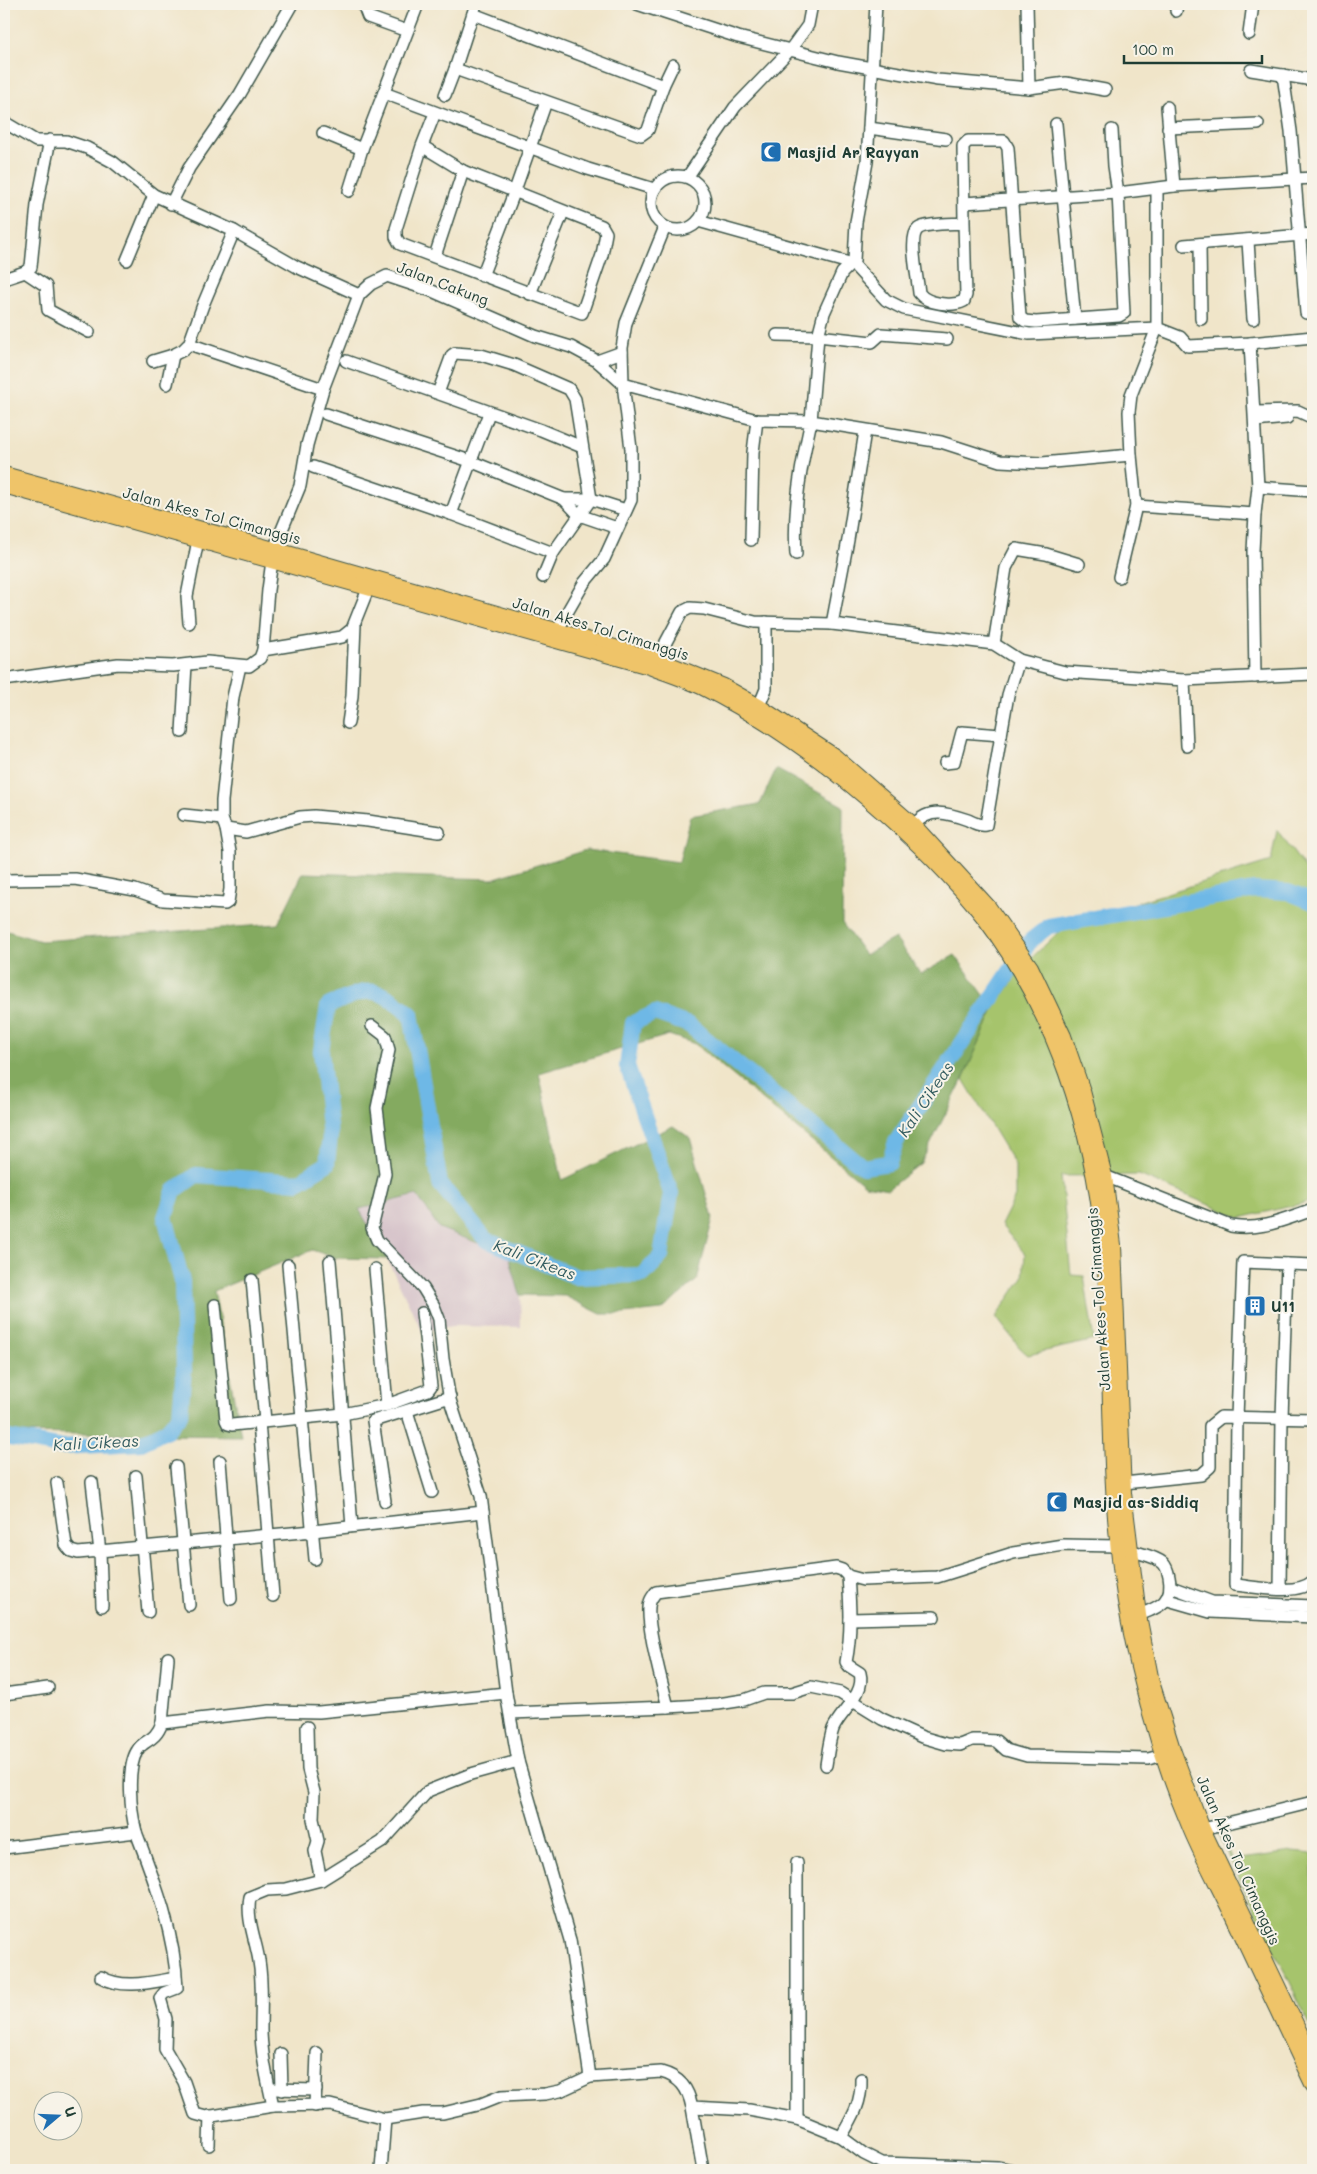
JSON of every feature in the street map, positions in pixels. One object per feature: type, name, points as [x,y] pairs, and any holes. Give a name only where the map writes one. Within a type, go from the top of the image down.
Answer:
[{"type":"main road","name":"Jalan Akes Tol Cimanggis","points":[[4,474],[273,555],[660,660],[724,686],[764,714],[829,766],[906,832],[993,921],[1031,967],[1064,1036],[1083,1090],[1105,1176],[1114,1245],[1121,1490]]},
{"type":"main road","name":"Jalan Akes Tol Cimanggis","points":[[4,486],[198,540],[273,555],[368,588],[649,667],[700,686],[764,714],[835,756],[914,825],[969,883],[993,921],[1054,1041],[1072,1093],[1095,1182],[1103,1243],[1121,1490]]},
{"type":"main road","points":[[1121,1490],[1132,1638],[1141,1682],[1168,1753],[1190,1829],[1313,2086]]},
{"type":"main road","name":"Jalan Akes Tol Cimanggis","points":[[1124,1548],[1168,1753],[1311,2050]]},
{"type":"street","points":[[171,204],[189,168],[240,94],[292,4]]},
{"type":"street","points":[[363,4],[368,17],[408,31]]},
{"type":"street","points":[[349,191],[362,149],[418,4]]},
{"type":"street","points":[[637,4],[738,37],[838,62],[938,80],[1029,88],[1066,83],[1105,90]]},
{"type":"street","points":[[688,176],[735,107],[790,50],[808,25],[812,4]]},
{"type":"street","points":[[796,554],[794,511],[800,468],[811,421],[818,336],[824,313],[842,273],[853,264],[856,222],[867,162],[876,4]]},
{"type":"street","points":[[1027,4],[1029,88]]},
{"type":"street","points":[[1249,34],[1253,4]]},
{"type":"street","points":[[445,95],[475,9],[664,86]]},
{"type":"street","points":[[455,69],[641,135],[648,130],[673,65]]},
{"type":"street","points":[[1251,70],[1313,80]]},
{"type":"street","points":[[1283,75],[1295,180],[1306,313]]},
{"type":"street","points":[[384,93],[588,169],[654,189]]},
{"type":"street","points":[[482,276],[546,102]]},
{"type":"street","points":[[1167,107],[1174,186]]},
{"type":"street","points":[[422,146],[463,171],[514,193],[602,226],[606,234],[602,255],[582,312],[400,244],[396,237],[396,229],[422,146],[433,118]]},
{"type":"street","points":[[1056,124],[1075,319]]},
{"type":"street","points":[[1168,128],[1258,124]]},
{"type":"street","points":[[4,680],[118,664],[173,666],[207,662],[240,666],[253,664],[260,658],[263,650],[273,555],[300,486],[306,445],[323,389],[359,295],[297,267],[234,231],[154,195],[113,162],[87,148],[66,141],[36,141],[5,127]]},
{"type":"street","points":[[869,128],[946,139]]},
{"type":"street","points":[[964,223],[922,226],[914,233],[913,242],[919,293],[923,299],[931,302],[958,304],[964,301],[966,295],[963,146],[968,141],[1004,141],[1006,144],[1012,199],[1020,318],[1025,321],[1036,322],[1110,317],[1124,313],[1118,194],[1112,130]]},
{"type":"street","points":[[322,133],[362,149]]},
{"type":"street","points":[[4,279],[25,272],[31,267],[37,205],[50,140]]},
{"type":"street","points":[[435,256],[463,171]]},
{"type":"street","points":[[688,176],[700,187],[704,198],[704,210],[698,221],[688,228],[676,230],[665,227],[656,220],[652,210],[651,200],[654,189],[661,181],[670,177],[688,176]]},
{"type":"street","points":[[964,203],[1118,194],[1157,190],[1174,186],[1313,178]]},
{"type":"street","points":[[1119,577],[1136,506],[1129,412],[1131,395],[1158,328],[1157,190]]},
{"type":"street","points":[[127,260],[154,195]]},
{"type":"street","points":[[530,294],[563,212]]},
{"type":"street","points":[[698,221],[853,264],[886,300],[904,309],[1029,334],[1158,328],[1180,337],[1188,346],[1313,337]]},
{"type":"street","points":[[558,631],[584,583],[604,559],[631,500],[631,449],[623,384],[622,352],[626,323],[665,227]]},
{"type":"street","points":[[152,361],[173,355],[183,350],[189,344],[234,231]]},
{"type":"street","points":[[1184,245],[1313,234]]},
{"type":"street","points":[[1248,240],[1253,319]]},
{"type":"street","points":[[1200,244],[1201,319]]},
{"type":"street","points":[[25,272],[46,286],[48,310],[89,332]]},
{"type":"street","name":"Jalan Cakung","points":[[359,295],[371,284],[387,276],[432,291],[535,336],[571,347],[597,361],[623,384]]},
{"type":"street","points":[[778,335],[818,336],[872,342],[881,334],[947,339]]},
{"type":"street","points":[[1250,343],[1258,487],[1255,514],[1254,677]]},
{"type":"street","points":[[189,344],[323,389]]},
{"type":"street","points":[[597,361],[622,352]]},
{"type":"street","points":[[438,393],[452,355],[455,353],[481,355],[514,366],[570,389],[575,399],[591,499],[553,553],[543,577]]},
{"type":"street","points":[[167,384],[173,355]]},
{"type":"street","points":[[346,361],[582,446]]},
{"type":"street","points":[[623,384],[757,420],[811,421],[941,442],[1000,461],[1042,463],[1131,455]]},
{"type":"street","points":[[1255,416],[1298,411],[1313,418]]},
{"type":"street","points":[[451,514],[489,413]]},
{"type":"street","points":[[326,414],[470,462],[564,499],[591,499],[626,510]]},
{"type":"street","points":[[1255,416],[1294,418]]},
{"type":"street","points":[[751,540],[753,452],[757,420]]},
{"type":"street","points":[[832,624],[848,540],[865,431]]},
{"type":"street","points":[[313,467],[451,514],[553,553]]},
{"type":"street","points":[[1258,487],[1313,491]]},
{"type":"street","points":[[564,499],[579,515],[617,528]]},
{"type":"street","points":[[1136,506],[1255,514]]},
{"type":"street","points":[[188,624],[187,596],[198,540]]},
{"type":"street","points":[[994,644],[1006,568],[1016,549],[1046,554],[1079,564]]},
{"type":"street","points":[[263,650],[342,638],[350,633],[355,624],[368,588]]},
{"type":"street","points":[[660,660],[666,642],[682,612],[690,608],[704,609],[755,622],[832,624],[994,644],[1019,660],[1065,672],[1184,680],[1313,674]]},
{"type":"street","points":[[764,714],[766,622]]},
{"type":"street","points":[[348,723],[352,696],[355,624]]},
{"type":"street","points":[[914,825],[921,816],[932,813],[963,818],[981,826],[986,825],[1008,695],[1019,660]]},
{"type":"street","points":[[182,732],[186,665]]},
{"type":"street","points":[[4,880],[75,879],[135,890],[162,900],[225,904],[229,899],[230,889],[230,852],[224,824],[223,783],[233,697],[240,666]]},
{"type":"street","points":[[1184,680],[1187,746]]},
{"type":"street","points":[[945,763],[954,762],[962,732],[1001,734]]},
{"type":"street","points":[[184,815],[224,824],[246,832],[300,817],[314,816],[368,821],[439,832]]},
{"type":"street","points":[[372,1026],[385,1036],[390,1050],[377,1108],[384,1163],[384,1183],[372,1228],[377,1240],[424,1288],[440,1319],[443,1359],[450,1397],[481,1496],[506,1693],[511,1712],[518,1761],[570,1940],[590,2078]]},
{"type":"street","points":[[1105,1176],[1231,1226],[1246,1228],[1265,1226],[1313,1210]]},
{"type":"street","points":[[330,1261],[352,1526]]},
{"type":"street","points":[[1313,1265],[1243,1262],[1237,1417],[1235,1585],[1297,1590],[1309,1585],[1313,1581]]},
{"type":"street","points":[[1280,1589],[1282,1418],[1287,1264]]},
{"type":"street","points":[[288,1265],[315,1558]]},
{"type":"street","points":[[375,1269],[387,1404]]},
{"type":"street","points":[[252,1280],[273,1596]]},
{"type":"street","points":[[215,1305],[226,1420],[228,1424],[232,1425],[343,1414],[387,1404],[431,1388],[422,1313]]},
{"type":"street","points":[[385,1501],[373,1421],[450,1397]]},
{"type":"street","points":[[407,1411],[432,1492]]},
{"type":"street","points":[[1121,1490],[1201,1475],[1210,1468],[1210,1426],[1220,1417],[1313,1419]]},
{"type":"street","points":[[220,1461],[224,1539],[230,1599]]},
{"type":"street","points":[[176,1467],[189,1605]]},
{"type":"street","points":[[136,1476],[148,1612]]},
{"type":"street","points":[[92,1482],[100,1552],[102,1606]]},
{"type":"street","points":[[57,1483],[66,1545],[71,1551],[78,1553],[268,1536],[483,1512]]},
{"type":"street","points":[[668,1707],[654,1649],[649,1609],[650,1602],[656,1592],[836,1568],[842,1570],[848,1576],[863,1580],[937,1577],[1013,1553],[1063,1545],[1124,1548],[1156,1559],[1164,1564],[1168,1570],[1171,1587],[1168,1600],[1156,1608],[1139,1615]]},
{"type":"street","points":[[826,1765],[829,1742],[834,1728],[843,1712],[854,1700],[861,1676],[846,1662],[849,1651],[850,1619],[848,1576]]},
{"type":"street","points":[[1171,1587],[1212,1602],[1313,1606]]},
{"type":"street","points":[[1168,1600],[1210,1612],[1313,1616]]},
{"type":"street","points":[[850,1619],[934,1617]]},
{"type":"street","points":[[168,1658],[162,1723],[158,1733],[139,1748],[135,1755],[130,1798],[136,1832],[164,1909],[174,1956],[176,1989],[161,1995],[160,2003],[166,2019],[165,2049],[185,2085],[192,2110],[195,2114],[210,2116],[272,2106],[330,2106],[385,2119],[423,2113],[443,2113],[480,2104],[501,2096],[545,2094],[560,2091],[590,2078],[661,2072],[682,2083],[687,2089],[703,2170]]},
{"type":"street","points":[[511,1712],[718,1704],[744,1700],[764,1693],[792,1693],[811,1687],[840,1694],[854,1700],[882,1719],[922,1737],[946,1744],[960,1745],[972,1740],[996,1741],[1006,1750],[1027,1756],[1148,1759],[1168,1753]]},
{"type":"street","points":[[4,1694],[48,1688]]},
{"type":"street","points":[[162,1723],[270,1711],[320,1712],[506,1693]]},
{"type":"street","points":[[307,1728],[308,1769],[314,1792],[313,1819],[318,1841],[315,1851],[322,1880]]},
{"type":"street","points":[[272,2106],[261,2031],[263,2002],[261,1976],[250,1922],[250,1898],[267,1890],[286,1889],[322,1880],[382,1842],[428,1792],[471,1774],[518,1761]]},
{"type":"street","points":[[1203,1829],[1313,1802]]},
{"type":"street","points":[[4,1848],[136,1832]]},
{"type":"street","points":[[797,2119],[798,1863]]},
{"type":"street","points":[[101,1977],[118,1984],[176,1978]]},
{"type":"street","points":[[315,2106],[316,2052]]},
{"type":"street","points":[[281,2054],[278,2089],[316,2090]]},
{"type":"street","points":[[841,2137],[859,2105],[861,2079]]},
{"type":"street","points":[[692,2107],[749,2110],[797,2119],[841,2137],[864,2154],[882,2163],[998,2167],[1013,2170]]},
{"type":"street","points":[[209,2145],[210,2116]]},
{"type":"street","points":[[381,2170],[385,2119]]},
{"type":"shaded area","points":[[417,1195],[439,1228],[509,1255],[520,1295],[521,1327],[453,1326],[422,1331],[387,1259],[359,1209]]},
{"type":"green space","points":[[776,769],[843,806],[842,923],[865,955],[895,938],[921,974],[955,955],[994,1009],[963,1079],[921,1163],[888,1189],[865,1185],[695,1044],[669,1035],[539,1073],[562,1180],[673,1126],[690,1138],[713,1218],[697,1280],[662,1310],[624,1314],[601,1314],[565,1296],[520,1295],[509,1255],[439,1228],[417,1195],[359,1209],[387,1259],[336,1258],[312,1250],[214,1291],[241,1436],[4,1433],[4,930],[41,941],[278,924],[303,873],[492,879],[586,850],[679,862],[690,816],[760,804]]},
{"type":"green space","points":[[1277,830],[1313,879],[1313,1201],[1240,1218],[1139,1175],[1061,1176],[1071,1275],[1084,1276],[1094,1340],[1028,1355],[1020,1348],[996,1317],[1023,1277],[1025,1254],[1001,1225],[1015,1197],[1015,1165],[963,1079],[994,1009],[1023,966],[1067,924],[1271,861]]},
{"type":"green space","points":[[1214,1826],[1233,1860],[1292,1852],[1313,1854],[1313,2031]]},
{"type":"waterway","name":"Kali Cikeas","points":[[4,1437],[59,1447],[141,1443],[167,1430],[180,1415],[184,1370],[182,1281],[165,1217],[174,1191],[196,1175],[298,1182],[327,1164],[330,1136],[321,1051],[328,1006],[354,995],[363,992],[379,993],[388,997],[411,1014],[440,1184],[486,1240],[577,1277],[643,1275],[661,1256],[671,1193],[627,1066],[633,1023],[655,1013],[689,1025],[863,1167],[889,1163],[896,1142],[1031,940],[1049,926],[1255,890],[1288,892],[1313,902]]},
{"type":"place","name":"Masjid Ar Rayyan","points":[[771,152]]},
{"type":"place","name":"U11","points":[[1255,1306]]},
{"type":"place","name":"Masjid as-Siddiq","points":[[1057,1502]]}]
